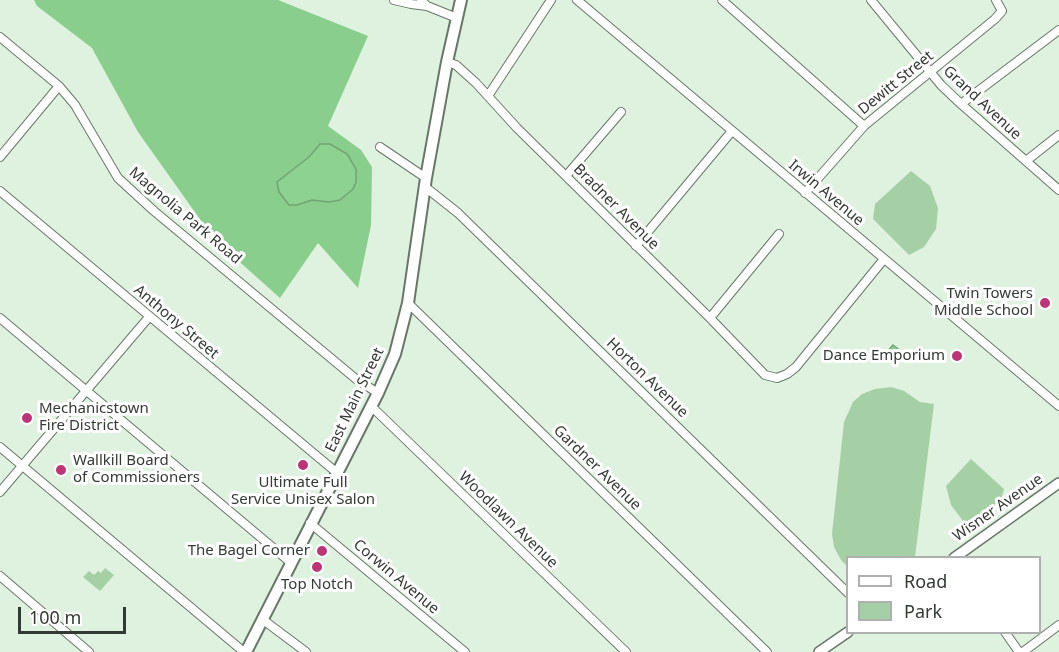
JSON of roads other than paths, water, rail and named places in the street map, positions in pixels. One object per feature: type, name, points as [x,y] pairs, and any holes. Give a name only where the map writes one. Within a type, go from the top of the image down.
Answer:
[{"type":"main road","name":"East Main Street","points":[[245,652],[378,393],[395,354],[408,303],[425,182],[461,0]]},
{"type":"street","points":[[394,0],[411,4],[424,3],[457,18]]},
{"type":"street","points":[[488,96],[551,0]]},
{"type":"street","name":"Irwin Avenue","points":[[578,0],[1059,406]]},
{"type":"street","points":[[722,0],[864,126]]},
{"type":"street","name":"Grand Avenue","points":[[871,0],[930,73],[961,104],[1059,190]]},
{"type":"street","name":"Dewitt Street","points":[[805,193],[864,126],[995,19],[1002,11],[996,0]]},
{"type":"street","points":[[961,104],[1059,30]]},
{"type":"street","name":"Magnolia Park Road","points":[[0,38],[58,86],[75,105],[118,178],[357,379],[378,393]]},
{"type":"street","name":"Bradner Avenue","points":[[447,62],[456,65],[488,96],[765,375],[777,378],[796,367],[884,259]]},
{"type":"street","points":[[0,157],[58,86]]},
{"type":"street","points":[[566,176],[621,112]]},
{"type":"street","points":[[636,246],[732,131]]},
{"type":"street","points":[[1026,161],[1059,135]]},
{"type":"street","name":"Horton Avenue","points":[[380,147],[425,182],[474,228],[846,591]]},
{"type":"street","name":"Anthony Street","points":[[0,191],[336,472]]},
{"type":"street","points":[[710,318],[778,234]]},
{"type":"street","name":"Gardner Avenue","points":[[408,303],[767,652]]},
{"type":"street","points":[[0,492],[149,317]]},
{"type":"street","points":[[0,318],[291,562]]},
{"type":"street","name":"Woodlawn Avenue","points":[[371,406],[626,652]]},
{"type":"street","points":[[0,447],[245,652]]},
{"type":"street","name":"Wisner Avenue","points":[[957,556],[1059,483]]},
{"type":"street","name":"Corwin Avenue","points":[[310,523],[465,652]]},
{"type":"street","points":[[0,576],[89,652]]},
{"type":"street","points":[[262,619],[306,652]]},
{"type":"street","points":[[1006,634],[1021,652],[1059,626]]},
{"type":"street","points":[[819,652],[846,633]]},
{"type":"place","name":"Twin Towers Middle School","points":[[1045,303]]},
{"type":"place","name":"Dance Emporium","points":[[957,356]]},
{"type":"place","name":"Mechanicstown Fire District","points":[[27,418]]},
{"type":"place","name":"Ultimate Full Service Unisex Salon","points":[[303,465]]},
{"type":"place","name":"Wallkill Board of Commissioners","points":[[61,470]]},
{"type":"place","name":"The Bagel Corner","points":[[322,551]]},
{"type":"place","name":"Top Notch","points":[[317,567]]}]
